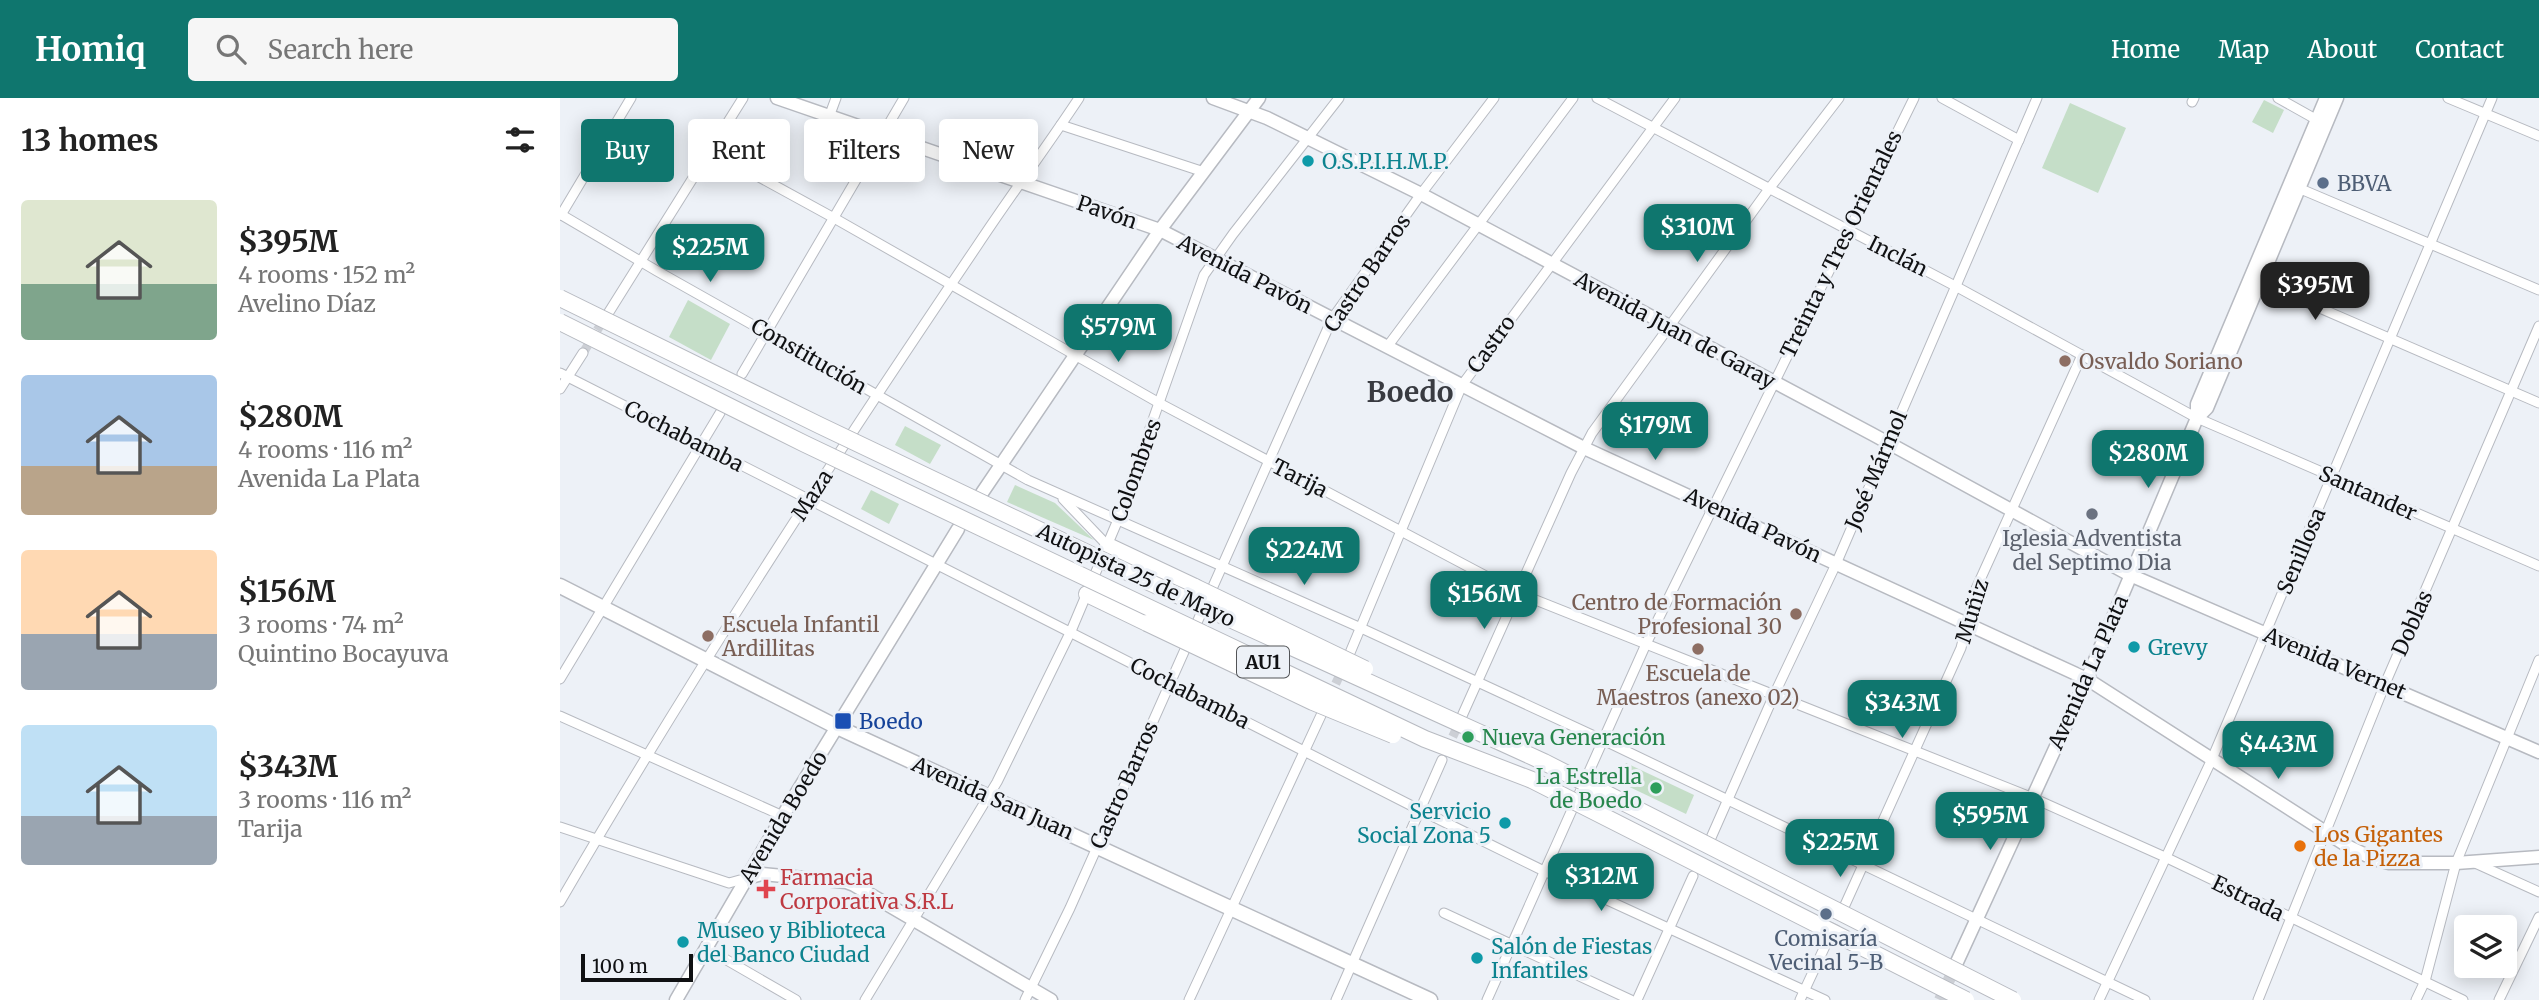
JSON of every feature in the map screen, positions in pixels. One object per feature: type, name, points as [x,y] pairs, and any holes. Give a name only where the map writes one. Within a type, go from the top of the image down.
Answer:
[{"type":"highway","name":"Autopista 25 de Mayo","points":[[560,298],[1142,579],[1506,744],[2012,1000]]},
{"type":"highway","name":"Autopista 25 de Mayo","points":[[560,322],[817,450],[1426,739],[1532,780],[1966,1000]]},
{"type":"highway","points":[[1108,545],[1388,680],[1506,744]]},
{"type":"highway","points":[[1087,594],[1313,702],[1398,737],[1426,739]]},
{"type":"main road","name":"Pavón","points":[[777,98],[835,119]]},
{"type":"main road","name":"Avenida Juan de Garay","points":[[1213,98],[1249,110],[1308,137],[1421,194],[1774,381],[2010,512],[2130,575]]},
{"type":"main road","points":[[982,493],[1160,230],[1259,98]]},
{"type":"main road","name":"Avenida La Plata","points":[[2321,123],[2326,98]]},
{"type":"main road","name":"Avenida La Plata","points":[[1957,962],[2087,679],[2197,418],[2197,404],[2255,281],[2321,123],[2337,98]]},
{"type":"main road","name":"Pavón","points":[[1021,182],[1160,230]]},
{"type":"main road","name":"Avenida Pavón","points":[[1160,230],[1584,447],[2087,679],[2349,847],[2381,862],[2456,863],[2539,857]]},
{"type":"main road","name":"Avenida Boedo","points":[[676,1000],[783,816],[958,529]]},
{"type":"main road","name":"Avenida Vernet","points":[[2130,575],[2539,752]]},
{"type":"main road","name":"Avenida San Juan","points":[[560,586],[837,727],[1430,1000]]},
{"type":"main road","points":[[747,878],[762,874],[846,882],[913,920],[1028,994],[1051,1000]]},
{"type":"street","points":[[560,214],[631,98]]},
{"type":"street","points":[[730,119],[743,98]]},
{"type":"street","points":[[829,117],[836,98]]},
{"type":"street","points":[[892,119],[904,98]]},
{"type":"street","name":"Maza","points":[[1038,158],[1079,98]]},
{"type":"street","name":"Colombres","points":[[865,1000],[988,796],[1071,631],[1108,545],[1161,404],[1201,282],[1215,258],[1339,98]]},
{"type":"street","name":"Castro Barros","points":[[1028,994],[1223,567],[1332,319],[1421,194],[1494,98]]},
{"type":"street","points":[[1387,347],[1573,98]]},
{"type":"street","name":"Inclán","points":[[1597,98],[1957,287],[2197,418]]},
{"type":"street","name":"Castro","points":[[1347,660],[1462,385],[1675,98]]},
{"type":"street","points":[[1462,716],[1584,447],[1769,189],[1839,98]]},
{"type":"street","name":"Treinta y Tres Orientales","points":[[1487,1000],[1646,645],[1914,98]]},
{"type":"street","points":[[1942,98],[2019,140]]},
{"type":"street","name":"José Mármol","points":[[1710,840],[1836,564],[2038,98]]},
{"type":"street","points":[[2278,98],[2321,123]]},
{"type":"street","points":[[2448,98],[2539,136]]},
{"type":"street","name":"Senillosa","points":[[2099,1000],[2212,759],[2492,98]]},
{"type":"street","points":[[1061,125],[1204,172]]},
{"type":"street","points":[[608,312],[690,182]]},
{"type":"street","name":"Tarija","points":[[768,182],[1073,356],[1518,593],[2033,798]]},
{"type":"street","points":[[742,374],[855,182]]},
{"type":"street","name":"Maza","points":[[560,902],[596,839],[809,498],[1021,182]]},
{"type":"street","points":[[2295,187],[2539,290]]},
{"type":"street","name":"Constitución","points":[[560,214],[639,262],[1000,466],[1117,522],[1361,628],[1602,740],[2145,1000]]},
{"type":"street","points":[[2255,281],[2539,403]]},
{"type":"street","name":"Doblas","points":[[2258,1000],[2385,684],[2539,326]]},
{"type":"street","points":[[560,389],[564,375],[583,353]]},
{"type":"street","name":"Muñiz","points":[[1844,905],[1961,648],[1975,591],[2082,355]]},
{"type":"street","name":"Cochabamba","points":[[564,375],[1420,810],[1544,871],[1825,1000]]},
{"type":"street","points":[[560,680],[720,413]]},
{"type":"street","name":"Santander","points":[[2197,418],[2539,566]]},
{"type":"street","name":"Constitución","points":[[1059,495],[1108,545]]},
{"type":"street","points":[[2416,1000],[2425,981],[2456,863],[2539,660]]},
{"type":"street","points":[[1189,1000],[1323,711]]},
{"type":"street","points":[[560,716],[783,816]]},
{"type":"street","points":[[1336,1000],[1442,760]]},
{"type":"street","name":"Estrada","points":[[2033,798],[2165,857],[2463,1000]]},
{"type":"street","points":[[560,827],[729,883],[747,878]]},
{"type":"street","points":[[2474,862],[2539,892]]},
{"type":"street","points":[[1637,1000],[1693,876]]},
{"type":"street","points":[[1444,913],[1631,1000]]},
{"type":"street","points":[[2499,1000],[2539,917]]},
{"type":"street","points":[[1800,1000],[1826,944]]},
{"type":"street","points":[[706,948],[796,1000]]},
{"type":"green space","points":[[2264,100],[2284,110],[2273,133],[2252,122]]},
{"type":"green space","points":[[2070,103],[2126,128],[2098,193],[2042,168]]},
{"type":"green space","points":[[688,300],[730,324],[711,360],[669,337]]},
{"type":"green space","points":[[905,426],[941,445],[930,464],[895,445]]},
{"type":"green space","points":[[1015,485],[1055,503],[1094,540],[1007,502]]},
{"type":"green space","points":[[871,490],[899,504],[889,524],[861,509]]},
{"type":"green space","name":"La Estrella de Boedo","points":[[1626,763],[1694,795],[1686,814],[1617,781]]},
{"type":"tunnel","points":[[583,353],[606,316]]},
{"type":"tunnel","points":[[1330,696],[1343,668]]},
{"type":"tunnel","points":[[1447,749],[1460,721]]},
{"type":"tunnel","points":[[1826,944],[1842,910]]},
{"type":"tunnel","points":[[1940,1000],[1957,962]]},
{"type":"place","name":"O.S.P.I.H.M.P.","points":[[1308,161]]},
{"type":"place","name":"BBVA","points":[[2323,183]]},
{"type":"place","name":"Osvaldo Soriano","points":[[2065,361]]},
{"type":"place","name":"Iglesia Adventista del Septimo Dia","points":[[2092,514]]},
{"type":"place","name":"Centro de Formación Profesional 30","points":[[1796,614]]},
{"type":"place","name":"Escuela Infantil Ardillitas","points":[[708,636]]},
{"type":"place","name":"Grevy","points":[[2134,647]]},
{"type":"place","name":"Escuela de Maestros (anexo 02)","points":[[1698,649]]},
{"type":"place","name":"Boedo","points":[[843,721]]},
{"type":"place","name":"Nueva Generación","points":[[1468,737]]},
{"type":"place","name":"La Estrella de Boedo","points":[[1656,788]]},
{"type":"place","name":"Servicio Social Zona 5","points":[[1505,823]]},
{"type":"place","name":"Los Gigantes de la Pizza","points":[[2300,846]]},
{"type":"place","name":"Farmacia Corporativa S.R.L","points":[[766,889]]},
{"type":"place","name":"Comisaría Vecinal 5-B","points":[[1826,914]]},
{"type":"place","name":"Museo y Biblioteca del Banco Ciudad","points":[[683,942]]},
{"type":"place","name":"Salón de Fiestas Infantiles","points":[[1477,958]]},
{"type":"district","name":"Boedo","points":[[1410,392]]}]
